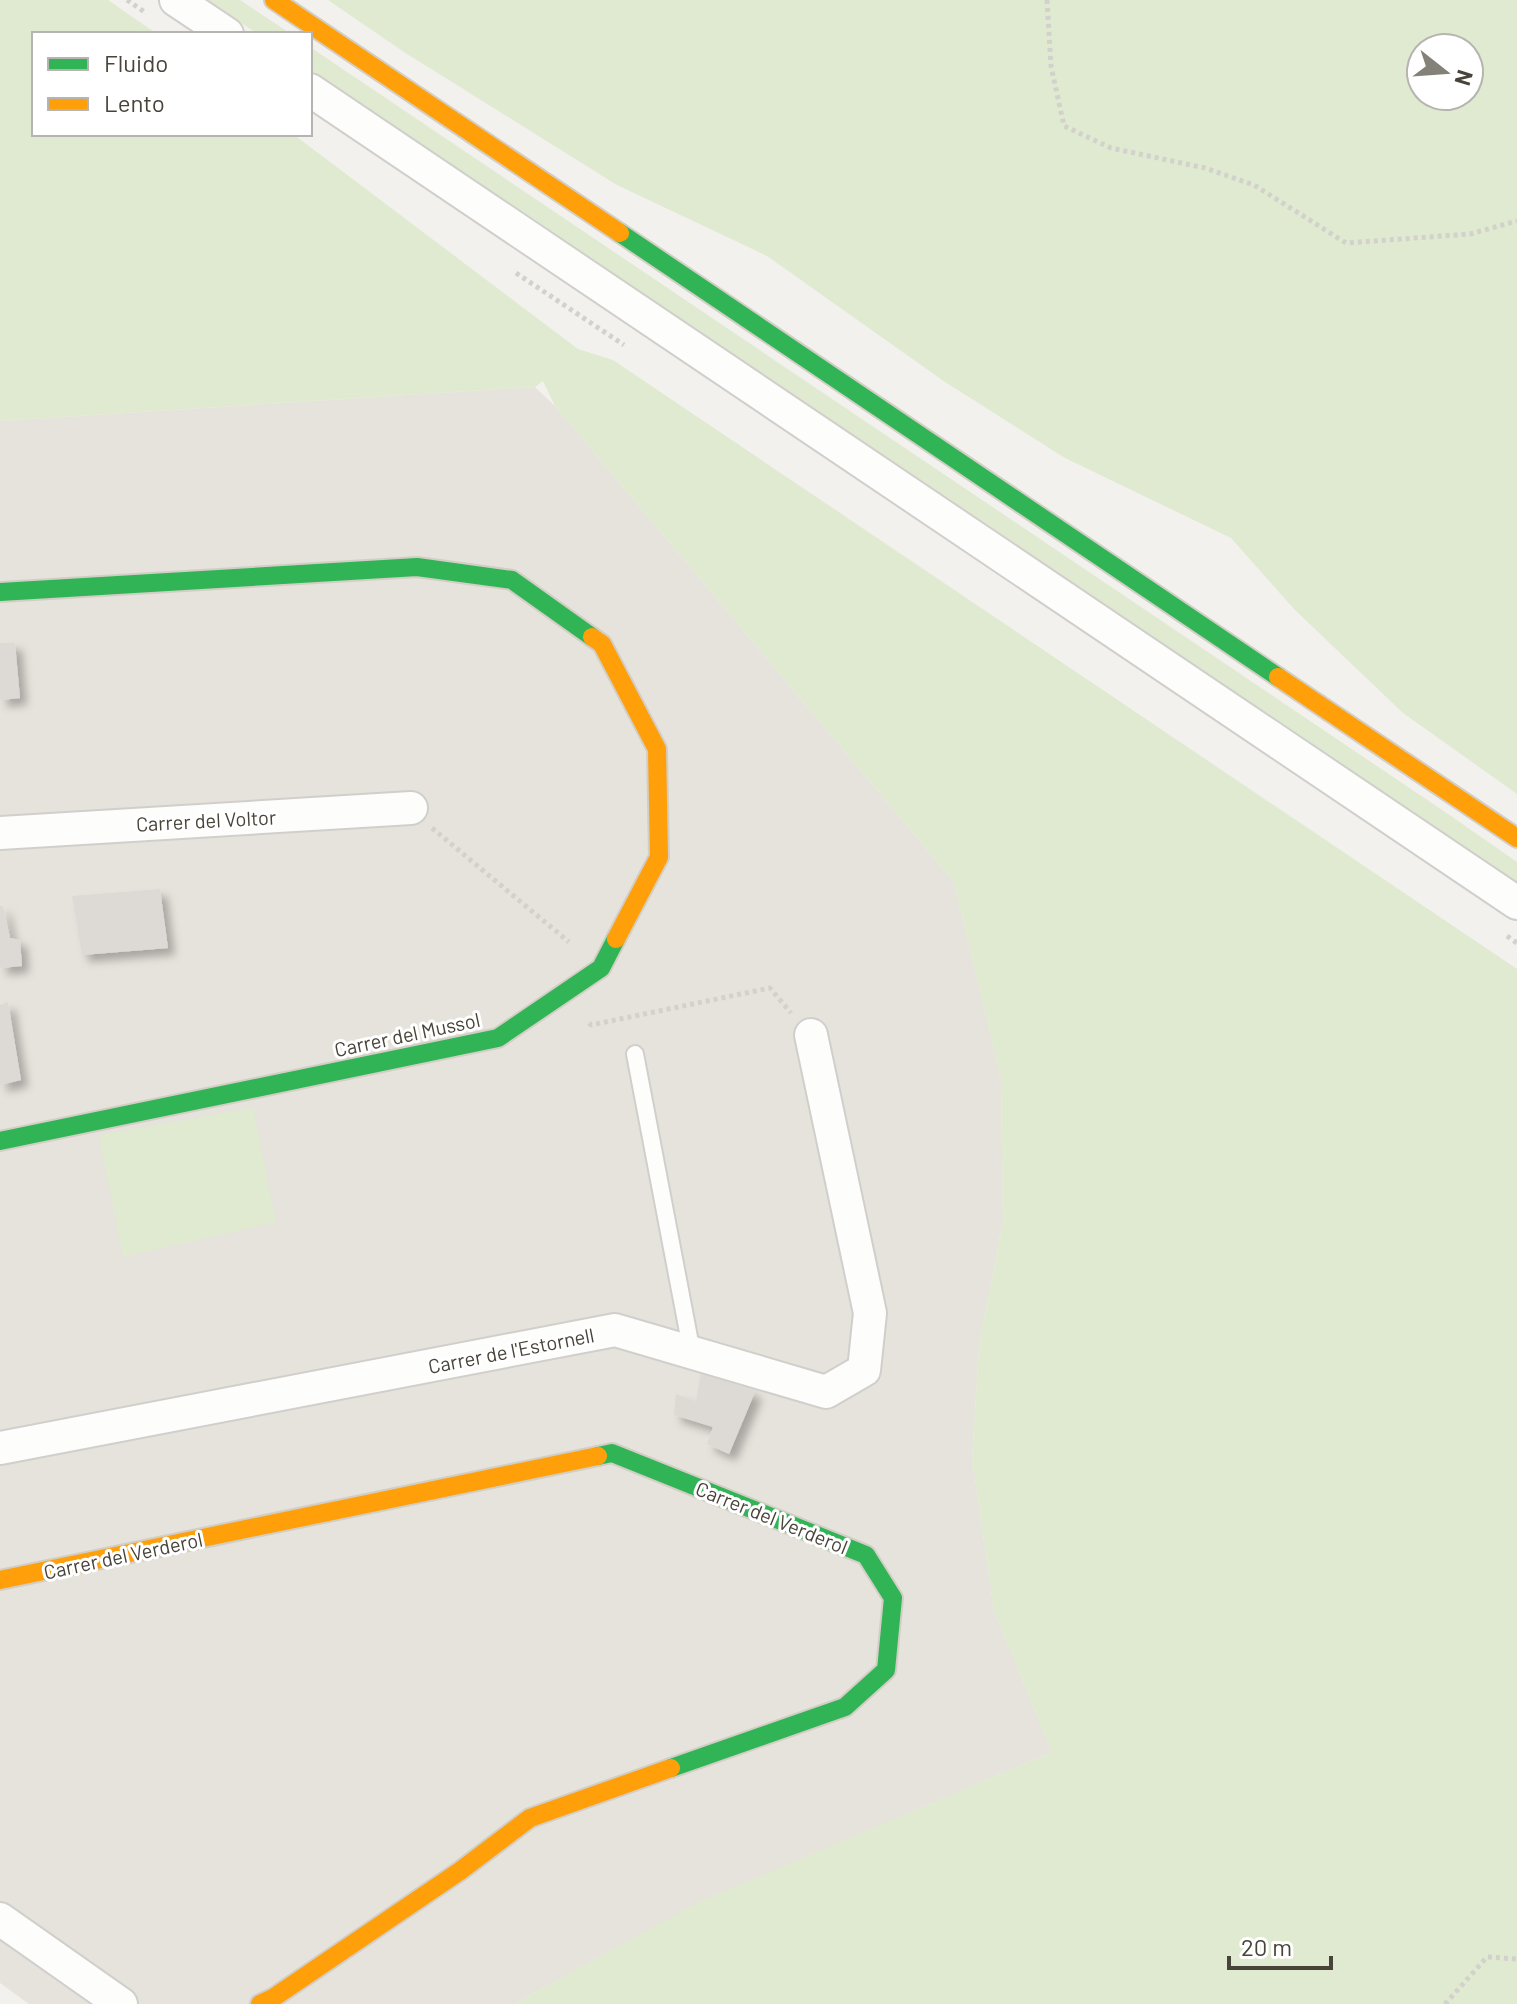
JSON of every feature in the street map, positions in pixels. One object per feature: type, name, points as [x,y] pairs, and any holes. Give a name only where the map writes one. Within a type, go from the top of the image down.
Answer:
[{"type":"street","points":[[176,0],[224,32]]},
{"type":"street","points":[[274,0],[1517,838]]},
{"type":"street","points":[[312,91],[1517,903]]},
{"type":"street","name":"Carrer del Mussol","points":[[0,592],[417,567],[512,580],[602,644],[657,749],[659,857],[601,968],[498,1038],[0,1141]]},
{"type":"street","name":"Carrer del Voltor","points":[[0,833],[411,808]]},
{"type":"street","name":"Carrer de l'Estornell","points":[[0,1448],[615,1330],[826,1392],[864,1370],[870,1313],[811,1035]]},
{"type":"street","name":"Carrer del Verderol","points":[[0,1580],[612,1453],[866,1555],[893,1598],[886,1670],[845,1707],[530,1818],[460,1871],[260,2004]]},
{"type":"street","points":[[0,1919],[121,2004]]},
{"type":"lane","points":[[635,1054],[692,1353]]},
{"type":"path","points":[[1047,0],[1051,66],[1064,126],[1111,148],[1205,168],[1254,185],[1346,243],[1470,234],[1517,221]]},
{"type":"path","points":[[411,808],[451,847],[601,968]]},
{"type":"path","points":[[558,997],[591,1025],[770,988],[811,1035]]},
{"type":"path","points":[[1445,2004],[1487,1957],[1517,1959]]},
{"type":"shaded area","points":[[535,387],[555,406],[954,882],[1001,1079],[1003,1221],[979,1346],[972,1458],[994,1611],[1052,1752],[698,1903],[514,2004],[29,2004],[0,1983],[0,421]]},
{"type":"green space","points":[[0,0],[108,0],[154,32],[32,32],[32,136],[296,136],[578,349],[613,360],[1517,969],[1517,2004],[514,2004],[697,1903],[1052,1752],[994,1611],[972,1458],[979,1346],[1003,1221],[1001,1079],[954,882],[555,406],[543,381],[535,387],[0,421]]},
{"type":"green space","points":[[206,0],[240,0],[288,32],[255,32]]},
{"type":"green space","points":[[328,0],[1517,0],[1517,794],[1403,713],[1295,610],[1231,538],[1065,458],[945,382],[767,256],[617,185],[404,52]]},
{"type":"green space","points":[[312,48],[1451,816],[1517,862],[1517,886],[312,70]]},
{"type":"green space","points":[[253,1108],[276,1222],[123,1257],[99,1135]]},
{"type":"building","points":[[0,643],[15,643],[20,698],[0,700]]},
{"type":"building","points":[[160,889],[168,948],[82,955],[72,896]]},
{"type":"building","points":[[0,906],[3,906],[10,938],[20,940],[22,966],[0,968]]},
{"type":"building","points":[[8,1002],[21,1080],[0,1085],[0,1005]]},
{"type":"building","points":[[701,1371],[755,1392],[729,1454],[707,1444],[713,1427],[674,1415],[676,1394],[696,1402]]},
{"type":"traffic: fast","points":[[620,233],[1278,677]]},
{"type":"traffic: fast","points":[[0,592],[417,567],[512,580],[592,637]]},
{"type":"traffic: fast","points":[[0,1141],[498,1038],[601,968],[616,939]]},
{"type":"traffic: fast","points":[[598,1456],[612,1453],[866,1555],[893,1598],[886,1670],[845,1707],[671,1768]]},
{"type":"traffic: slow","points":[[274,0],[620,233]]},
{"type":"traffic: slow","points":[[592,637],[602,644],[657,749],[659,857],[616,939]]},
{"type":"traffic: slow","points":[[1278,677],[1517,838]]},
{"type":"traffic: slow","points":[[0,1580],[598,1456]]},
{"type":"traffic: slow","points":[[260,2004],[460,1871],[530,1818],[671,1768]]}]
